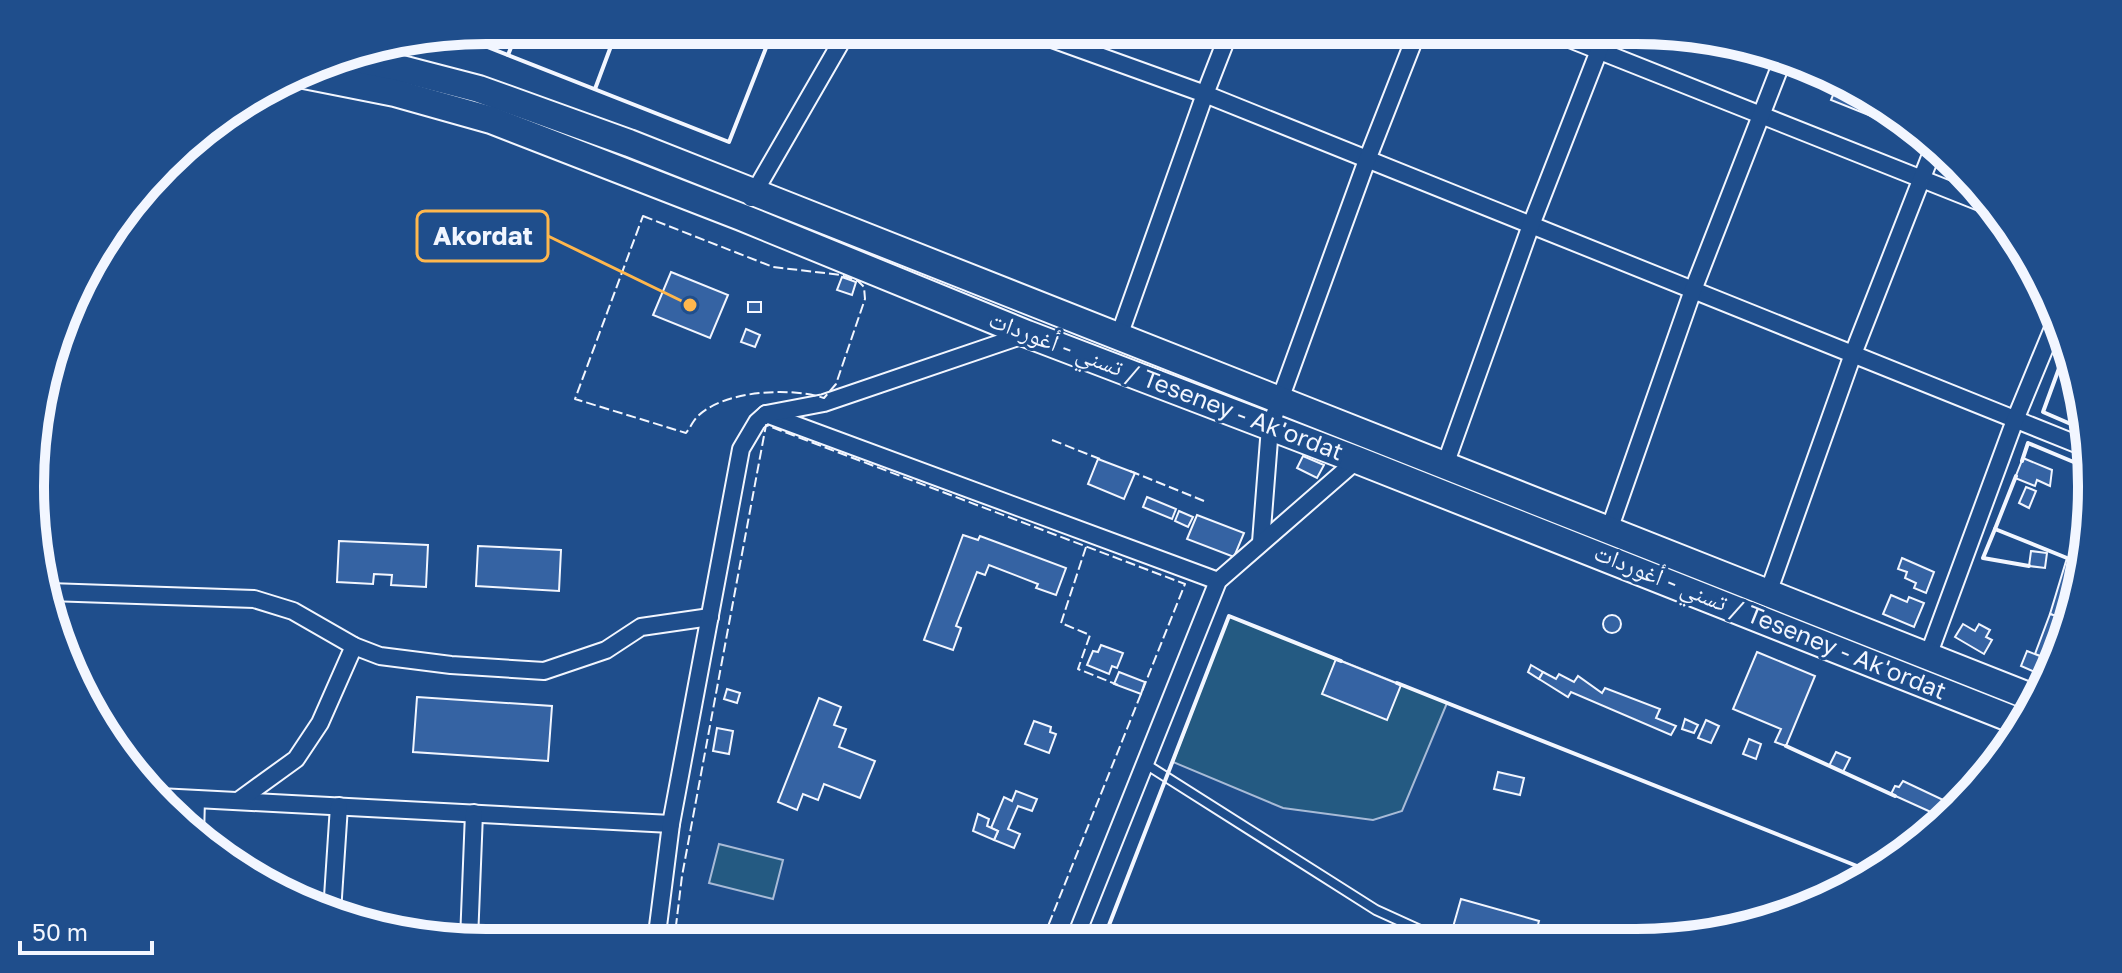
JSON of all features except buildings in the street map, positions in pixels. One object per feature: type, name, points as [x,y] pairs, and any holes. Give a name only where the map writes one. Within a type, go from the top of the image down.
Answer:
[{"type":"main road","points":[[364,61],[479,89],[629,143],[1281,398],[2026,695]]},
{"type":"main road","name":"تسني - أغوردات / Teseney - Ak'ordat","points":[[318,78],[395,93],[491,120],[741,217],[1027,334],[1357,460],[2012,719]]},
{"type":"street","points":[[741,217],[840,44]]},
{"type":"street","points":[[1066,44],[1205,94],[2076,444]]},
{"type":"street","points":[[1119,336],[1225,44]]},
{"type":"street","points":[[1261,542],[1270,427],[1413,44]]},
{"type":"street","points":[[1583,44],[1971,199]]},
{"type":"street","points":[[1445,465],[1531,225],[1601,44]]},
{"type":"street","points":[[1609,530],[1693,290],[1780,68]]},
{"type":"street","points":[[1768,593],[1853,354],[1930,157]]},
{"type":"street","points":[[658,929],[671,824],[741,449],[757,422],[766,414],[824,403],[1027,334]]},
{"type":"street","points":[[1928,656],[2015,420],[2051,334]]},
{"type":"street","points":[[766,414],[1218,581]]},
{"type":"street","points":[[1079,929],[1218,581],[1357,460]]},
{"type":"street","points":[[57,592],[254,599],[293,611],[354,646],[380,656],[451,665],[544,671],[606,650],[641,627],[710,617]]},
{"type":"street","points":[[238,801],[296,759],[320,723],[354,646]]},
{"type":"street","points":[[173,798],[671,824]]},
{"type":"street","points":[[195,819],[196,799]]},
{"type":"street","points":[[333,901],[339,806]]},
{"type":"street","points":[[469,928],[474,813]]},
{"type":"lane","points":[[1143,763],[1376,910],[1418,929]]},
{"type":"shaded area","points":[[1229,616],[1447,703],[1402,811],[1373,820],[1283,808],[1173,762]]},
{"type":"shaded area","points":[[719,844],[783,860],[773,899],[709,883]]},
{"type":"fence","points":[[643,216],[773,267],[841,275],[858,281],[864,287],[865,299],[836,384],[824,398],[776,392],[740,396],[709,408],[697,417],[686,433],[575,399],[643,216]]},
{"type":"fence","points":[[676,929],[682,876],[766,425],[1185,584],[1047,929]]},
{"type":"fence","points":[[1052,440],[1100,459]]},
{"type":"fence","points":[[1130,471],[1204,501]]},
{"type":"fence","points":[[1086,547],[1061,623],[1090,635],[1078,669],[1118,685]]},
{"type":"wall","points":[[480,44],[729,142],[768,44]]},
{"type":"wall","points":[[508,55],[512,44]]},
{"type":"wall","points":[[595,89],[612,44]]},
{"type":"wall","points":[[2061,364],[2043,412],[2073,425]]},
{"type":"wall","points":[[2022,461],[2028,443],[2077,463]]},
{"type":"wall","points":[[1995,529],[2016,476]]},
{"type":"wall","points":[[2029,566],[1983,558],[1995,529],[2067,558]]},
{"type":"wall","points":[[1107,929],[1229,616],[1341,661]]},
{"type":"wall","points":[[1397,683],[1861,868]]},
{"type":"wall","points":[[1786,746],[1895,796]]},
{"type":"place","name":"Akordat","points":[[690,305]]}]
